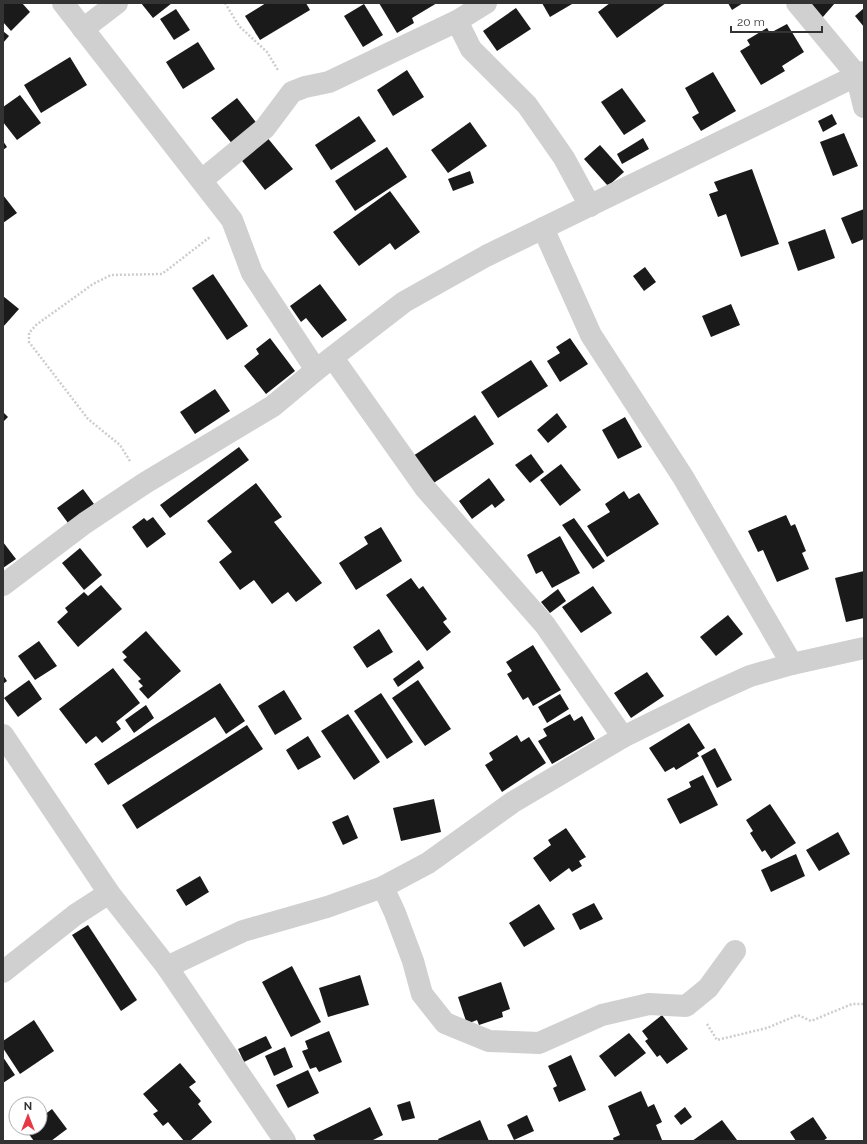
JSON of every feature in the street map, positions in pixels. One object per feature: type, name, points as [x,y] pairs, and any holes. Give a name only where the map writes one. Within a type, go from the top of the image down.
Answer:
[{"type":"street","points":[[63,3],[232,220],[252,273],[316,370]]},
{"type":"street","points":[[83,29],[117,3]]},
{"type":"street","points":[[202,180],[266,128],[292,92],[305,87],[329,82],[457,21],[486,3]]},
{"type":"street","points":[[796,3],[860,73],[864,107]]},
{"type":"street","points":[[457,21],[470,49],[527,105],[564,158],[590,206]]},
{"type":"street","points":[[3,585],[85,523],[144,483],[273,406],[316,370],[404,302],[486,256],[860,73]]},
{"type":"street","points":[[543,228],[592,335],[683,477],[792,664]]},
{"type":"street","points":[[333,358],[425,488],[545,625],[623,737]]},
{"type":"street","points":[[167,967],[243,931],[327,907],[382,887],[428,863],[513,802],[623,737],[750,676],[792,664],[864,648]]},
{"type":"street","points":[[3,735],[109,893],[167,967],[286,1141]]},
{"type":"street","points":[[382,887],[395,913],[413,961],[422,994],[445,1023],[489,1041],[539,1043],[602,1015],[650,1004],[686,1006],[708,988],[735,951]]},
{"type":"street","points":[[3,972],[75,916],[109,893]]},
{"type":"path","points":[[225,3],[239,26],[267,52],[292,92]]},
{"type":"path","points":[[144,483],[120,445],[88,419],[28,342],[28,333],[36,325],[93,284],[111,275],[162,274],[232,220]]},
{"type":"path","points":[[686,1006],[704,1018],[717,1040],[766,1028],[798,1015],[811,1021],[852,1004],[864,1004]]},
{"type":"building","points":[[3,3],[22,3],[30,12],[11,31],[3,22]]},
{"type":"building","points":[[141,3],[172,3],[153,18]]},
{"type":"building","points":[[266,3],[306,3],[310,10],[260,40],[245,16]]},
{"type":"building","points":[[379,3],[437,3],[412,18],[414,23],[397,33]]},
{"type":"building","points":[[542,3],[572,3],[572,4],[550,17]]},
{"type":"building","points":[[610,3],[666,3],[617,38],[598,12]]},
{"type":"building","points":[[728,3],[743,3],[732,10]]},
{"type":"building","points":[[805,3],[835,3],[822,18]]},
{"type":"building","points":[[364,4],[383,35],[363,47],[344,16]]},
{"type":"building","points":[[516,8],[531,29],[497,51],[483,31]]},
{"type":"building","points":[[864,8],[864,27],[855,16]]},
{"type":"building","points":[[176,9],[190,30],[174,40],[160,19]]},
{"type":"building","points":[[787,24],[804,52],[782,66],[785,71],[761,85],[740,51],[750,45],[747,40],[767,28],[770,33]]},
{"type":"building","points":[[3,31],[9,36],[3,43]]},
{"type":"building","points":[[198,42],[215,69],[183,89],[166,62]]},
{"type":"building","points":[[70,57],[87,85],[41,113],[24,85]]},
{"type":"building","points":[[407,70],[424,97],[393,116],[377,90]]},
{"type":"building","points":[[713,72],[736,111],[701,131],[692,117],[699,113],[685,88]]},
{"type":"building","points":[[622,88],[646,121],[624,135],[601,102]]},
{"type":"building","points":[[20,95],[41,123],[17,140],[3,122],[3,107]]},
{"type":"building","points":[[237,98],[259,126],[234,146],[211,118]]},
{"type":"building","points":[[832,114],[837,124],[823,132],[818,121]]},
{"type":"building","points":[[359,116],[376,141],[331,170],[315,145]]},
{"type":"building","points":[[470,122],[487,146],[448,173],[431,150]]},
{"type":"building","points":[[844,133],[858,166],[833,176],[820,142]]},
{"type":"building","points":[[266,136],[293,169],[265,190],[239,157]]},
{"type":"building","points":[[643,138],[649,149],[622,164],[617,154]]},
{"type":"building","points":[[3,141],[7,147],[3,150]]},
{"type":"building","points":[[600,145],[624,172],[608,186],[584,159]]},
{"type":"building","points":[[387,147],[407,177],[355,211],[335,181]]},
{"type":"building","points":[[752,169],[779,244],[741,257],[726,214],[718,217],[709,194],[718,191],[714,182]]},
{"type":"building","points":[[470,171],[474,183],[453,191],[448,179]]},
{"type":"building","points":[[390,191],[420,232],[395,250],[390,243],[359,266],[333,232]]},
{"type":"building","points":[[3,195],[17,213],[3,223]]},
{"type":"building","points":[[864,209],[864,239],[852,244],[841,218]]},
{"type":"building","points":[[825,229],[835,258],[798,271],[788,242]]},
{"type":"building","points":[[645,267],[656,282],[644,291],[633,276]]},
{"type":"building","points":[[213,274],[248,326],[227,340],[192,288]]},
{"type":"building","points":[[320,284],[347,320],[322,338],[306,318],[301,322],[290,306]]},
{"type":"building","points":[[3,296],[19,309],[3,327]]},
{"type":"building","points":[[731,304],[740,325],[711,337],[702,316]]},
{"type":"building","points":[[270,338],[295,371],[266,394],[244,366],[259,354],[256,349]]},
{"type":"building","points":[[570,338],[588,364],[560,382],[547,361],[560,353],[556,347]]},
{"type":"building","points":[[531,360],[548,386],[498,418],[481,392]]},
{"type":"building","points":[[215,389],[230,411],[195,434],[180,412]]},
{"type":"building","points":[[3,412],[8,417],[3,422]]},
{"type":"building","points":[[557,413],[567,427],[548,443],[537,430]]},
{"type":"building","points":[[475,415],[494,444],[432,484],[413,456]]},
{"type":"building","points":[[625,417],[642,447],[618,459],[602,430]]},
{"type":"building","points":[[239,447],[249,460],[170,518],[160,505]]},
{"type":"building","points":[[531,454],[544,472],[530,483],[515,465]]},
{"type":"building","points":[[561,464],[581,490],[560,506],[540,480]]},
{"type":"building","points":[[489,478],[505,500],[495,508],[492,504],[472,519],[459,501]]},
{"type":"building","points":[[256,483],[282,517],[274,522],[322,583],[296,602],[288,592],[272,604],[254,580],[240,590],[219,562],[232,552],[207,521]]},
{"type":"building","points":[[83,489],[94,504],[68,523],[57,508]]},
{"type":"building","points":[[624,491],[629,499],[639,493],[659,524],[607,557],[587,526],[610,512],[605,504]]},
{"type":"building","points":[[786,515],[791,526],[795,524],[806,551],[802,553],[809,569],[777,582],[763,550],[758,552],[748,531]]},
{"type":"building","points":[[153,517],[166,534],[147,548],[132,527],[144,518],[147,521]]},
{"type":"building","points":[[574,518],[605,561],[593,569],[562,525]]},
{"type":"building","points":[[381,527],[402,561],[356,590],[339,563],[368,544],[364,537]]},
{"type":"building","points":[[560,536],[580,573],[552,588],[542,571],[536,574],[527,555]]},
{"type":"building","points":[[3,542],[16,559],[3,568]]},
{"type":"building","points":[[80,548],[102,575],[84,590],[62,563]]},
{"type":"building","points":[[864,571],[864,618],[846,622],[835,578]]},
{"type":"building","points":[[411,578],[419,589],[423,586],[447,619],[443,622],[451,632],[427,651],[386,595]]},
{"type":"building","points":[[101,585],[122,609],[78,647],[57,622],[68,612],[65,608],[84,592],[88,596]]},
{"type":"building","points":[[593,586],[612,613],[581,633],[562,607]]},
{"type":"building","points":[[558,589],[566,601],[550,613],[541,602]]},
{"type":"building","points":[[728,615],[743,634],[716,656],[700,637]]},
{"type":"building","points":[[379,629],[393,652],[367,668],[353,647]]},
{"type":"building","points":[[146,631],[181,671],[148,699],[139,689],[143,686],[138,681],[141,679],[123,660],[127,657],[122,652]]},
{"type":"building","points":[[39,641],[57,666],[35,680],[18,656]]},
{"type":"building","points":[[533,645],[561,690],[533,706],[528,697],[523,700],[507,674],[512,671],[506,662]]},
{"type":"building","points":[[419,660],[424,668],[398,687],[393,679]]},
{"type":"building","points":[[113,668],[140,703],[116,722],[121,729],[102,743],[96,736],[86,744],[59,709]]},
{"type":"building","points":[[647,672],[664,696],[631,718],[614,693]]},
{"type":"building","points":[[3,675],[7,681],[3,684]]},
{"type":"building","points":[[29,680],[42,699],[18,717],[4,698]]},
{"type":"building","points":[[418,680],[451,729],[425,746],[392,698]]},
{"type":"building","points":[[220,683],[245,721],[226,734],[215,717],[108,785],[94,764]]},
{"type":"building","points":[[284,690],[302,719],[275,735],[258,706]]},
{"type":"building","points":[[381,693],[413,742],[387,759],[354,711]]},
{"type":"building","points":[[560,694],[569,709],[547,723],[538,707]]},
{"type":"building","points":[[146,705],[154,718],[134,733],[125,720]]},
{"type":"building","points":[[348,714],[380,762],[354,780],[321,731]]},
{"type":"building","points":[[570,714],[574,721],[582,716],[595,739],[552,764],[538,741],[547,736],[543,729]]},
{"type":"building","points":[[689,723],[705,748],[697,753],[699,756],[676,770],[674,767],[665,772],[649,748]]},
{"type":"building","points":[[247,725],[263,749],[137,829],[122,805]]},
{"type":"building","points":[[517,735],[521,742],[529,737],[546,763],[502,792],[485,765],[493,760],[489,753]]},
{"type":"building","points":[[308,736],[321,757],[298,770],[286,750]]},
{"type":"building","points":[[715,748],[732,780],[717,788],[701,756]]},
{"type":"building","points":[[703,775],[718,805],[680,824],[667,799],[691,787],[689,782]]},
{"type":"building","points":[[434,799],[441,832],[401,841],[393,808]]},
{"type":"building","points":[[770,804],[796,843],[771,859],[765,850],[762,852],[750,833],[753,831],[746,820]]},
{"type":"building","points":[[348,815],[358,838],[343,845],[332,822]]},
{"type":"building","points":[[566,828],[586,857],[579,861],[582,866],[572,872],[569,868],[550,882],[533,858],[551,845],[548,840]]},
{"type":"building","points":[[838,832],[850,854],[819,871],[806,850]]},
{"type":"building","points":[[796,854],[805,876],[771,892],[761,870]]},
{"type":"building","points":[[200,876],[209,892],[186,906],[176,890]]},
{"type":"building","points":[[594,903],[603,919],[580,930],[572,914]]},
{"type":"building","points":[[539,904],[555,929],[524,947],[509,923]]},
{"type":"building","points":[[88,925],[137,1000],[121,1011],[72,935]]},
{"type":"building","points":[[292,966],[321,1022],[291,1037],[262,982]]},
{"type":"building","points":[[360,975],[369,1005],[328,1017],[319,988]]},
{"type":"building","points":[[501,982],[510,1009],[502,1012],[503,1017],[479,1025],[477,1020],[467,1024],[458,997]]},
{"type":"building","points":[[662,1015],[688,1049],[667,1064],[660,1055],[657,1057],[645,1041],[648,1039],[642,1031]]},
{"type":"building","points":[[34,1020],[54,1051],[20,1074],[3,1048],[3,1041]]},
{"type":"building","points":[[329,1031],[342,1062],[319,1072],[316,1067],[310,1069],[302,1051],[308,1049],[305,1041]]},
{"type":"building","points":[[629,1033],[646,1053],[615,1077],[599,1056]]},
{"type":"building","points":[[266,1036],[272,1048],[244,1062],[238,1049]]},
{"type":"building","points":[[285,1047],[293,1067],[274,1076],[265,1056]]},
{"type":"building","points":[[571,1055],[586,1090],[559,1102],[553,1088],[557,1086],[548,1066]]},
{"type":"building","points":[[3,1057],[15,1075],[3,1083]]},
{"type":"building","points":[[180,1063],[196,1082],[189,1087],[201,1101],[198,1104],[212,1122],[190,1141],[184,1141],[168,1122],[163,1126],[153,1114],[158,1111],[143,1094]]},
{"type":"building","points":[[308,1070],[319,1093],[288,1108],[276,1085]]},
{"type":"building","points":[[641,1091],[648,1107],[654,1104],[662,1122],[656,1125],[662,1140],[614,1141],[613,1138],[620,1135],[608,1106]]},
{"type":"building","points":[[410,1101],[415,1118],[402,1121],[397,1105]]},
{"type":"building","points":[[370,1107],[383,1135],[371,1141],[316,1141],[313,1135]]},
{"type":"building","points":[[685,1107],[692,1117],[681,1125],[674,1116]]},
{"type":"building","points":[[52,1109],[67,1129],[51,1141],[34,1141],[30,1136],[48,1136],[48,1112]]},
{"type":"building","points":[[527,1115],[534,1131],[514,1140],[507,1125]]},
{"type":"building","points":[[813,1117],[827,1138],[823,1141],[796,1141],[790,1132]]},
{"type":"building","points":[[480,1120],[489,1141],[439,1141],[438,1139]]},
{"type":"building","points":[[722,1120],[737,1140],[692,1141]]}]
